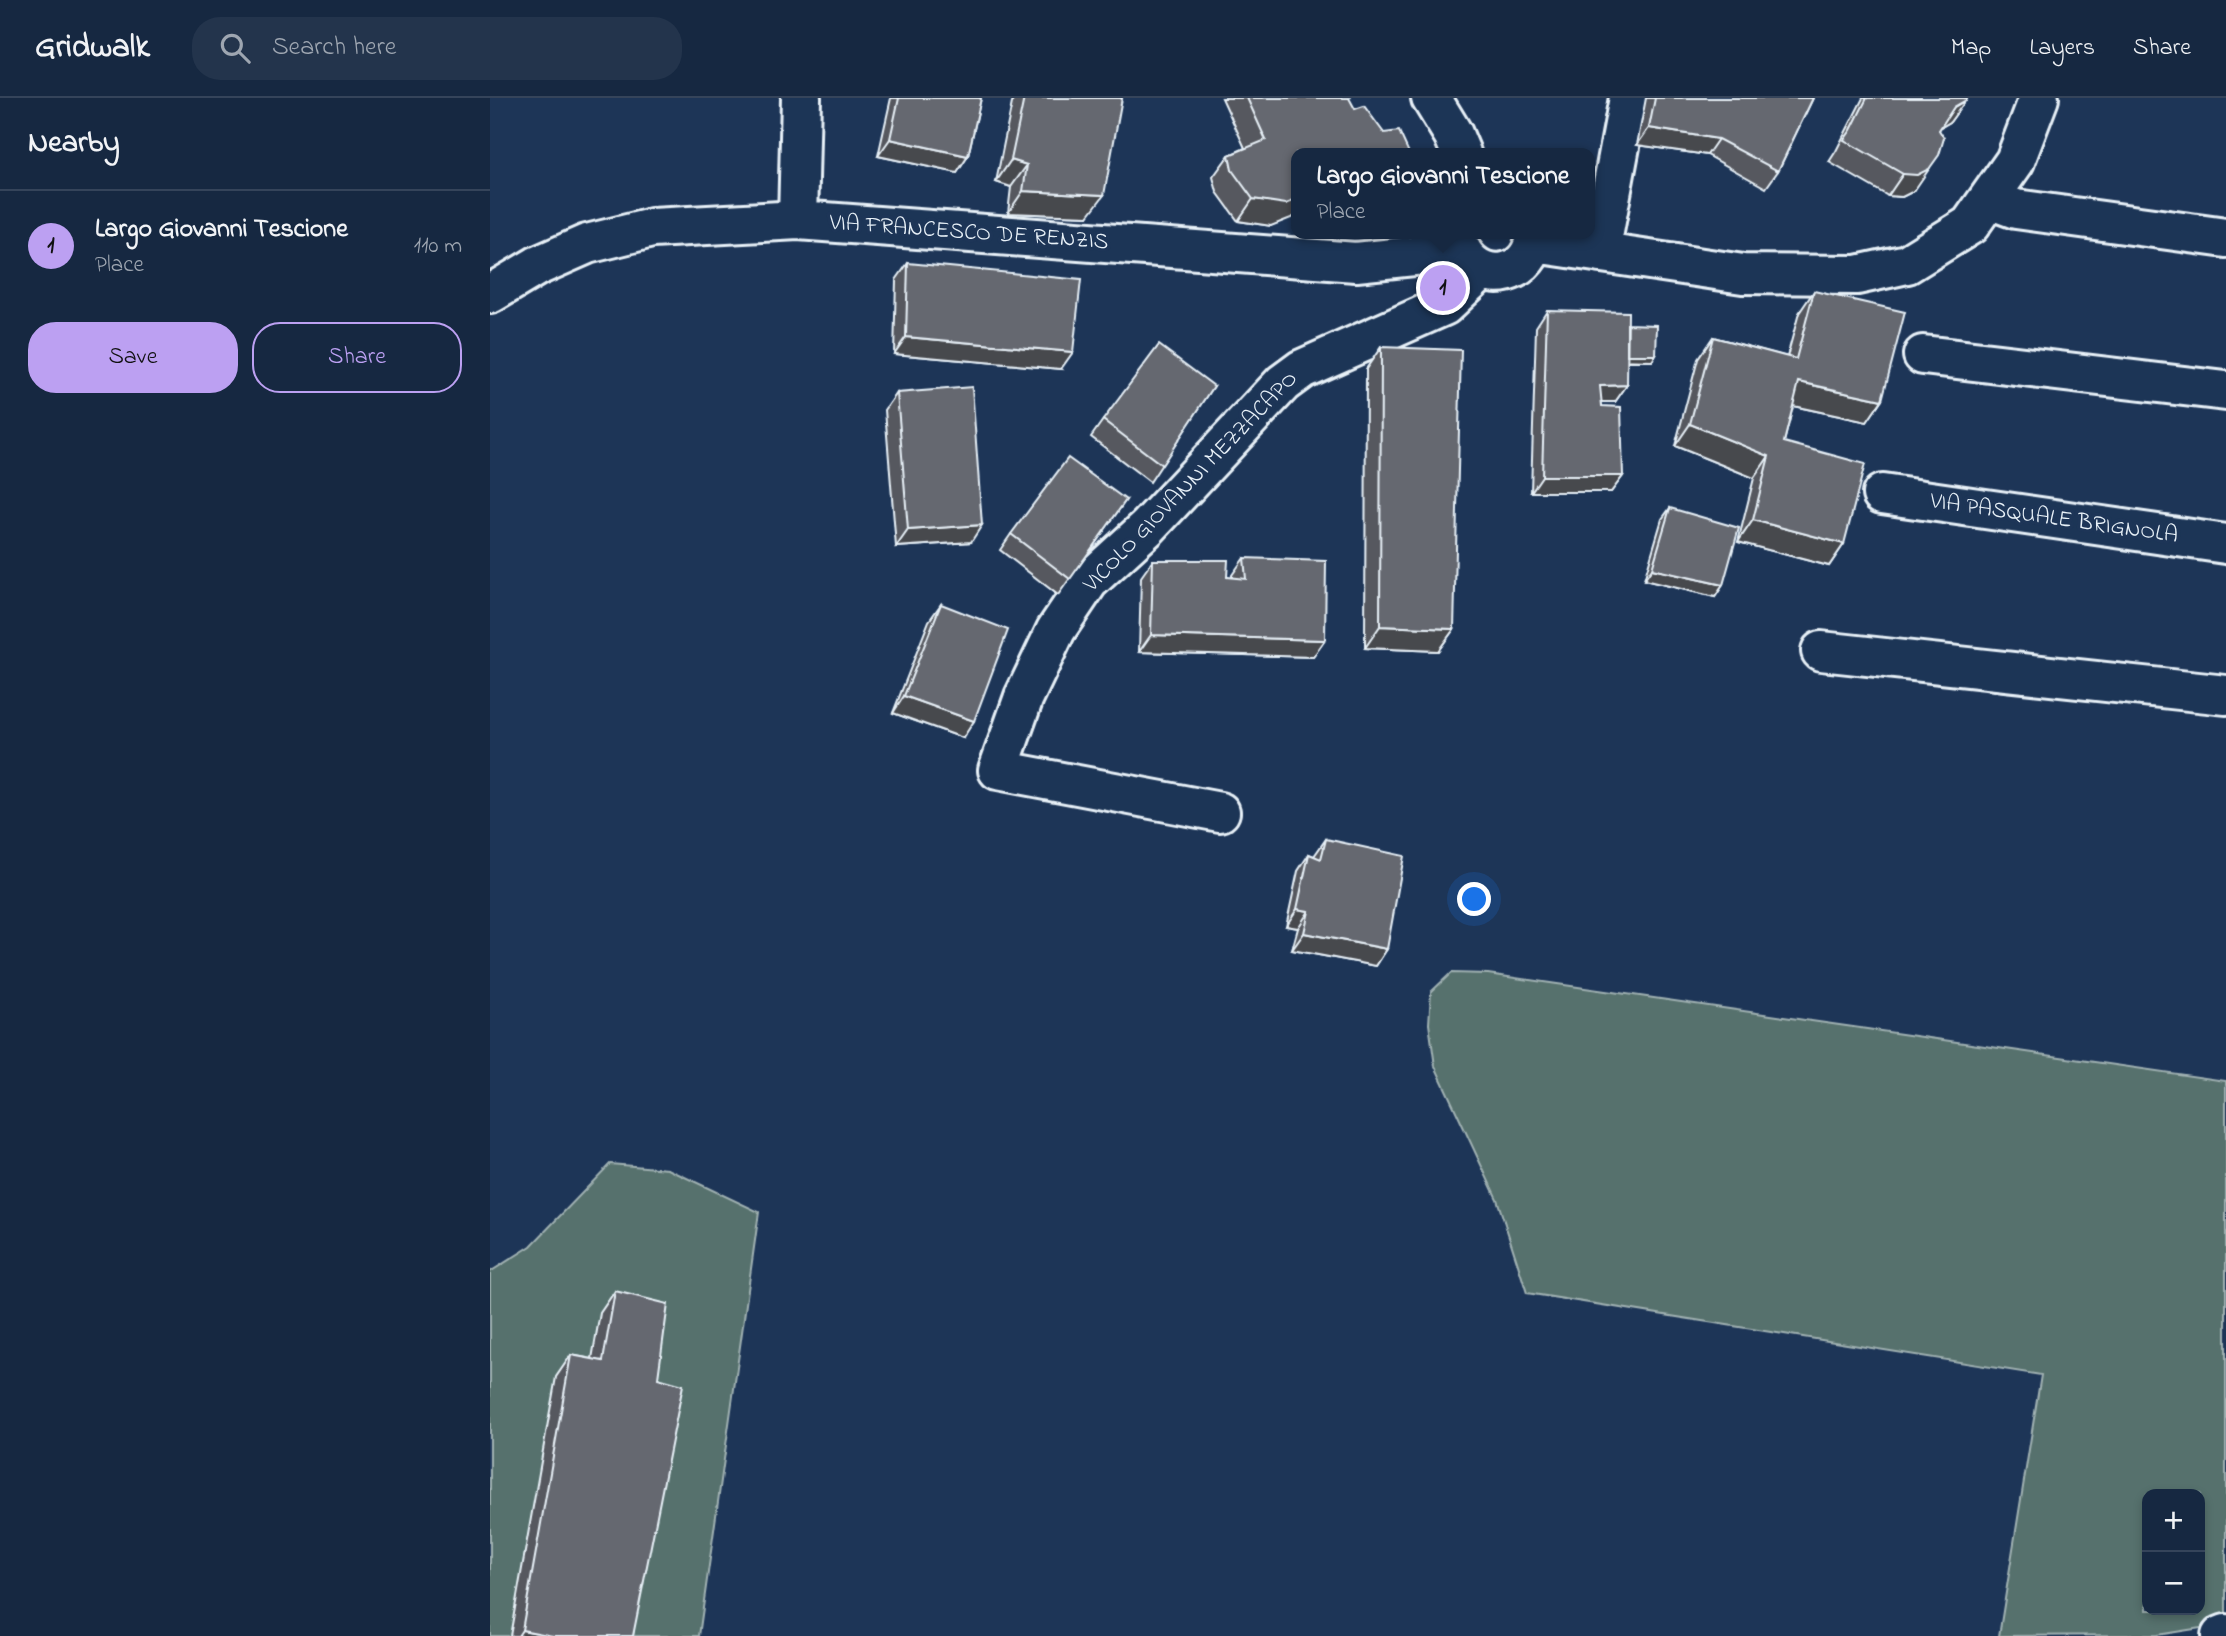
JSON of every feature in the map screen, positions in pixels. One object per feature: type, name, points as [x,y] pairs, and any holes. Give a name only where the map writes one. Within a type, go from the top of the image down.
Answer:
[{"type":"street","points":[[798,220],[802,98]]},
{"type":"street","points":[[1431,98],[1459,148]]},
{"type":"street","points":[[1600,253],[1629,98]]},
{"type":"street","points":[[1539,239],[1600,253],[1743,274],[1857,275],[1907,264],[1970,225],[2015,161],[2039,98]]},
{"type":"street","points":[[1989,199],[2016,209],[2226,238]]},
{"type":"street","name":"VIA FRANCESCO DE RENZIS","points":[[490,295],[537,266],[587,244],[652,228],[798,220],[1356,262],[1468,251],[1492,273],[1513,270],[1523,263],[1530,254],[1535,239]]},
{"type":"street","name":"VICOLO GIOVANNI MEZZACAPO","points":[[1220,812],[998,770],[1024,697],[1051,642],[1089,581],[1147,527],[1283,383],[1302,369],[1444,306],[1468,251]]},
{"type":"street","points":[[1923,355],[2226,391]]},
{"type":"street","name":"VIA PASQUALE BRIGNOLA","points":[[1882,494],[2226,544]]},
{"type":"street","points":[[1821,651],[2226,695]]},
{"type":"green space","points":[[1451,973],[1488,974],[2226,1081],[2226,1619],[2207,1627],[2157,1635],[1999,1636],[2041,1375],[1527,1293],[1497,1199],[1435,1066],[1429,1024],[1431,992]]},
{"type":"green space","points":[[610,1164],[668,1169],[759,1212],[699,1636],[490,1636],[490,1272],[531,1246]]},
{"type":"building","points":[[899,98],[981,98],[968,156],[890,139]]},
{"type":"building","points":[[1024,98],[1122,98],[1104,195],[1023,191],[1027,165],[1011,160]]},
{"type":"building","points":[[1247,98],[1349,98],[1355,109],[1364,106],[1384,133],[1399,131],[1407,148],[1291,148],[1291,202],[1286,204],[1253,199],[1232,170],[1229,155],[1266,140]]},
{"type":"building","points":[[1655,98],[1813,98],[1778,171],[1718,139],[1649,128]]},
{"type":"building","points":[[1867,98],[1967,98],[1954,107],[1939,130],[1944,138],[1939,155],[1929,169],[1917,175],[1903,174],[1844,140]]},
{"type":"building","points":[[908,263],[1081,280],[1073,352],[906,337]]},
{"type":"building","points":[[1814,291],[1905,312],[1882,400],[1799,382],[1784,442],[1865,464],[1844,544],[1753,520],[1769,456],[1690,424],[1713,337],[1796,359]]},
{"type":"building","points":[[1547,310],[1628,312],[1627,385],[1600,386],[1602,406],[1621,407],[1623,476],[1542,476]]},
{"type":"building","points":[[1627,324],[1657,325],[1656,355],[1627,355]]},
{"type":"building","points":[[1159,345],[1214,386],[1162,465],[1103,420]]},
{"type":"building","points":[[1381,347],[1461,350],[1454,629],[1380,626]]},
{"type":"building","points":[[972,387],[982,525],[908,530],[897,393]]},
{"type":"building","points":[[1068,458],[1126,500],[1070,579],[1011,534]]},
{"type":"building","points":[[1670,508],[1739,528],[1723,585],[1652,569]]},
{"type":"building","points":[[1244,558],[1326,561],[1325,640],[1151,635],[1153,560],[1228,560],[1227,577],[1246,579]]},
{"type":"building","points":[[941,604],[1008,630],[974,721],[904,696]]},
{"type":"building","points":[[1326,839],[1404,856],[1387,949],[1304,933],[1309,911],[1297,909],[1309,854],[1321,859]]},
{"type":"building","points":[[615,1291],[668,1304],[658,1378],[683,1385],[633,1636],[553,1636],[522,1630],[571,1355],[603,1361]]},
{"type":"place","name":"Largo Giovanni Tescione","points":[[1443,288]]}]
